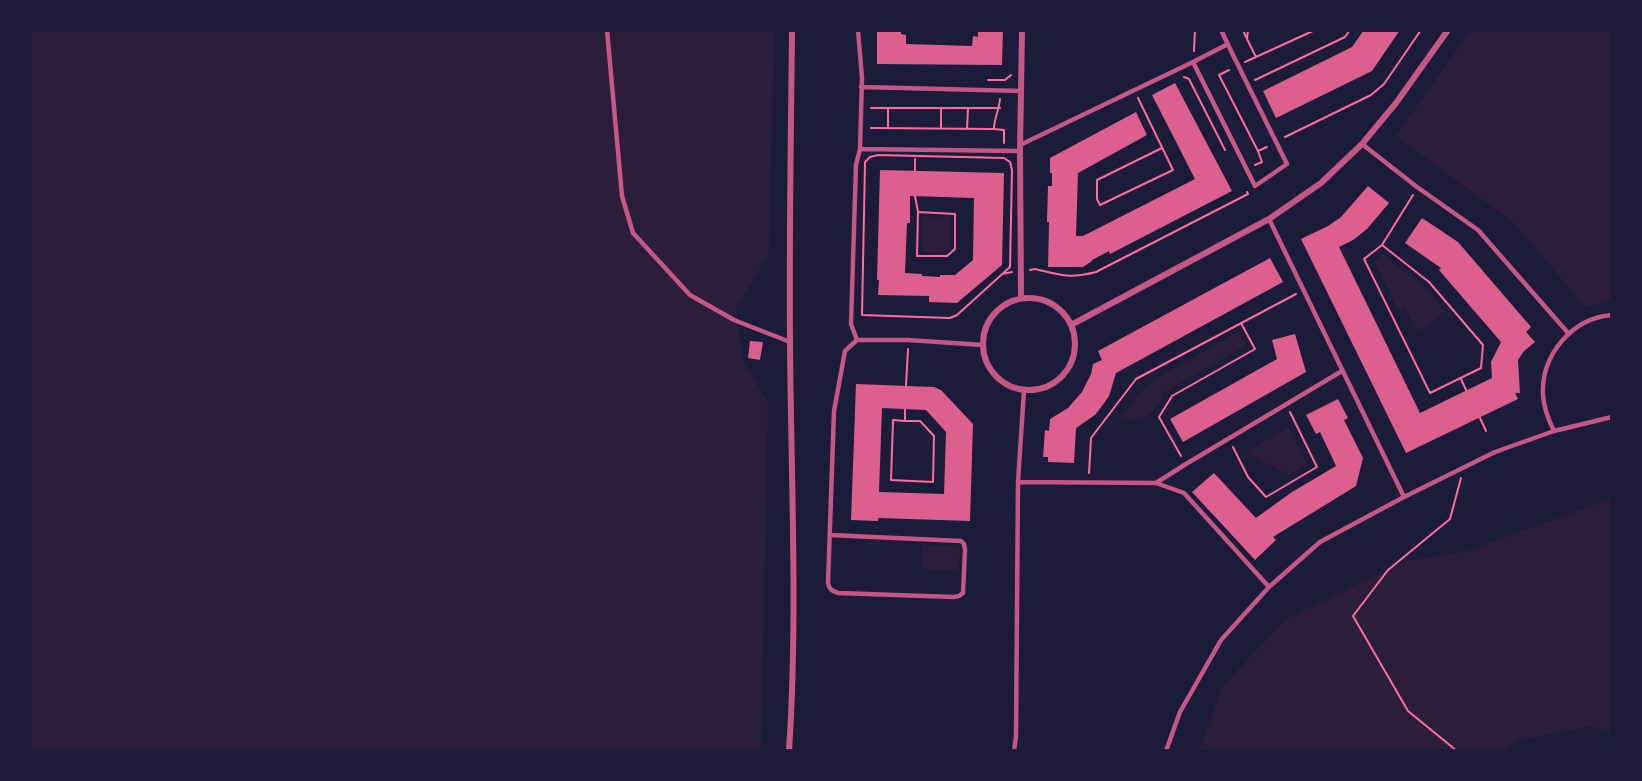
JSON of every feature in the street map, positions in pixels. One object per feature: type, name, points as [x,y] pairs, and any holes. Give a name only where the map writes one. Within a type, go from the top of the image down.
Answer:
[{"type":"street","points":[[789,751],[793,551],[790,342],[792,30]]},
{"type":"street","points":[[1022,30],[1020,148],[1022,298]]},
{"type":"street","points":[[1071,325],[1269,219],[1321,183],[1362,144],[1396,103],[1448,30]]},
{"type":"street","points":[[1022,298],[1039,299],[1056,306],[1065,314],[1071,325],[1075,336],[1072,360],[1067,371],[1059,380],[1048,386],[1024,390],[1013,387],[1002,382],[987,363],[983,345],[986,328],[991,317],[1010,302],[1022,298]]},
{"type":"lane","points":[[607,30],[622,196],[633,233],[690,294],[734,320],[790,342]]},
{"type":"lane","points":[[857,340],[851,324],[856,165],[860,149],[861,87],[858,30]]},
{"type":"lane","points":[[1193,62],[1255,186],[1287,164],[1221,30]]},
{"type":"lane","points":[[860,149],[1004,151],[1020,148],[1228,44]]},
{"type":"lane","points":[[861,87],[1021,91]]},
{"type":"lane","points":[[1362,144],[1478,230],[1569,334]]},
{"type":"lane","points":[[1269,219],[1404,497]]},
{"type":"lane","points":[[1554,431],[1544,408],[1543,383],[1550,358],[1569,334],[1590,321],[1612,315]]},
{"type":"lane","points":[[830,535],[961,541],[965,549],[963,593],[954,597],[833,591],[829,587],[828,583],[834,411],[845,351],[857,340],[908,340],[983,345]]},
{"type":"lane","points":[[1156,483],[1342,371]]},
{"type":"lane","points":[[1014,751],[1018,482],[1024,390]]},
{"type":"lane","points":[[1166,751],[1180,712],[1221,640],[1269,587],[1320,542],[1495,452],[1554,431],[1612,417]]},
{"type":"lane","points":[[1018,482],[1156,483],[1184,494],[1269,587]]},
{"type":"path","points":[[1243,30],[1257,57]]},
{"type":"path","points":[[1247,39],[1248,30]]},
{"type":"path","points":[[1232,52],[1239,49],[1245,62],[1315,30]]},
{"type":"path","points":[[1254,80],[1345,37],[1350,30]]},
{"type":"path","points":[[1283,138],[1371,95],[1384,84],[1421,30]]},
{"type":"path","points":[[1230,69],[1219,75],[1262,162],[1248,173]]},
{"type":"path","points":[[982,80],[1005,80],[1013,72]]},
{"type":"path","points":[[1178,76],[1189,79],[1229,158]]},
{"type":"path","points":[[994,129],[1000,98],[1005,98],[1005,91]]},
{"type":"path","points":[[1137,96],[1173,170],[1100,205],[1097,199],[1097,180],[1162,148]]},
{"type":"path","points":[[871,108],[999,108]]},
{"type":"path","points":[[888,108],[888,128]]},
{"type":"path","points":[[941,108],[941,129]]},
{"type":"path","points":[[967,129],[968,108]]},
{"type":"path","points":[[871,128],[1004,130],[1004,158]]},
{"type":"path","points":[[1257,151],[1268,146],[1271,153]]},
{"type":"path","points":[[878,155],[915,156],[1004,158],[1010,162],[1012,170],[1010,267],[957,315],[950,318],[862,315],[865,162],[870,157],[878,155]]},
{"type":"path","points":[[915,156],[915,171]]},
{"type":"path","points":[[1012,170],[1020,170]]},
{"type":"path","points":[[1002,274],[1035,269],[1066,277],[1096,272],[1248,194],[1244,186]]},
{"type":"path","points":[[1382,245],[1429,282],[1483,345],[1481,368],[1430,393],[1364,259],[1382,245],[1417,187]]},
{"type":"path","points":[[915,196],[918,212],[917,256],[947,256],[956,249],[955,214],[918,212]]},
{"type":"path","points":[[1089,482],[1091,438],[1136,379],[1303,290]]},
{"type":"path","points":[[1186,464],[1159,417],[1172,396],[1255,348],[1241,323]]},
{"type":"path","points":[[906,386],[908,340]]},
{"type":"path","points":[[1460,378],[1466,390]]},
{"type":"path","points":[[1228,438],[1248,477],[1266,497],[1317,467],[1286,404]]},
{"type":"path","points":[[905,410],[905,421]]},
{"type":"path","points":[[1480,418],[1486,431]]},
{"type":"path","points":[[893,420],[905,421],[920,422],[934,436],[933,482],[891,480],[893,420]]},
{"type":"path","points":[[1457,751],[1408,711],[1353,616],[1388,570],[1450,519],[1464,468]]},
{"type":"shaded area","points":[[30,30],[774,30],[769,253],[736,309],[743,360],[768,403],[761,751],[30,751]]},
{"type":"shaded area","points":[[1471,30],[1612,30],[1612,300],[1586,308],[1513,222],[1396,136]]},
{"type":"shaded area","points":[[922,217],[950,217],[951,244],[945,252],[922,252]]},
{"type":"shaded area","points":[[1383,254],[1425,287],[1445,311],[1425,328],[1416,330],[1405,308],[1399,311],[1374,261]]},
{"type":"shaded area","points":[[1239,331],[1247,345],[1163,393],[1157,407],[1147,416],[1134,420],[1119,419],[1149,383]]},
{"type":"shaded area","points":[[1289,427],[1307,464],[1290,475],[1244,453]]},
{"type":"shaded area","points":[[1612,498],[1612,734],[1592,726],[1519,740],[1501,751],[1199,751],[1222,687],[1286,619],[1405,561],[1464,552]]},
{"type":"shaded area","points":[[923,545],[960,547],[959,571],[922,569]]},
{"type":"building","points":[[877,30],[901,30],[901,34],[906,35],[906,44],[972,46],[973,36],[978,37],[978,30],[1003,30],[1002,65],[877,64]]},
{"type":"building","points":[[1364,30],[1400,30],[1372,71],[1276,118],[1263,91],[1352,47]]},
{"type":"building","points":[[1175,83],[1232,191],[1110,254],[1109,251],[1083,267],[1048,267],[1048,186],[1052,186],[1050,158],[1136,112],[1147,135],[1078,173],[1076,236],[1083,236],[1195,179],[1152,95]]},
{"type":"building","points":[[880,170],[1004,173],[1002,265],[957,303],[929,302],[929,296],[878,295],[879,280],[877,280]],"holes":[[[910,196],[974,198],[973,260],[955,275],[940,275],[940,277],[905,273]]]},
{"type":"building","points":[[1368,186],[1389,203],[1367,229],[1339,247],[1420,413],[1492,378],[1491,362],[1501,342],[1439,270],[1441,268],[1405,243],[1422,218],[1458,242],[1531,327],[1526,332],[1535,342],[1524,351],[1518,360],[1520,393],[1515,393],[1518,399],[1406,453],[1301,239],[1341,217]]},
{"type":"building","points":[[1270,258],[1283,282],[1116,373],[1109,396],[1102,406],[1095,415],[1076,428],[1074,463],[1048,462],[1048,457],[1043,457],[1045,430],[1049,431],[1050,419],[1068,408],[1082,392],[1093,364],[1102,360],[1098,351]]},
{"type":"building","points":[[1295,334],[1306,372],[1183,442],[1170,419],[1277,359],[1272,340]]},
{"type":"building","points":[[750,341],[763,342],[760,360],[748,358]]},
{"type":"building","points":[[856,384],[934,387],[941,390],[973,424],[970,521],[878,518],[878,521],[851,520]],"holes":[[[882,408],[926,410],[946,432],[944,494],[879,492]]]},
{"type":"building","points":[[1338,399],[1348,418],[1344,420],[1363,458],[1356,486],[1273,537],[1276,540],[1255,560],[1192,492],[1214,473],[1256,518],[1292,492],[1336,466],[1320,432],[1316,434],[1306,415]]}]
